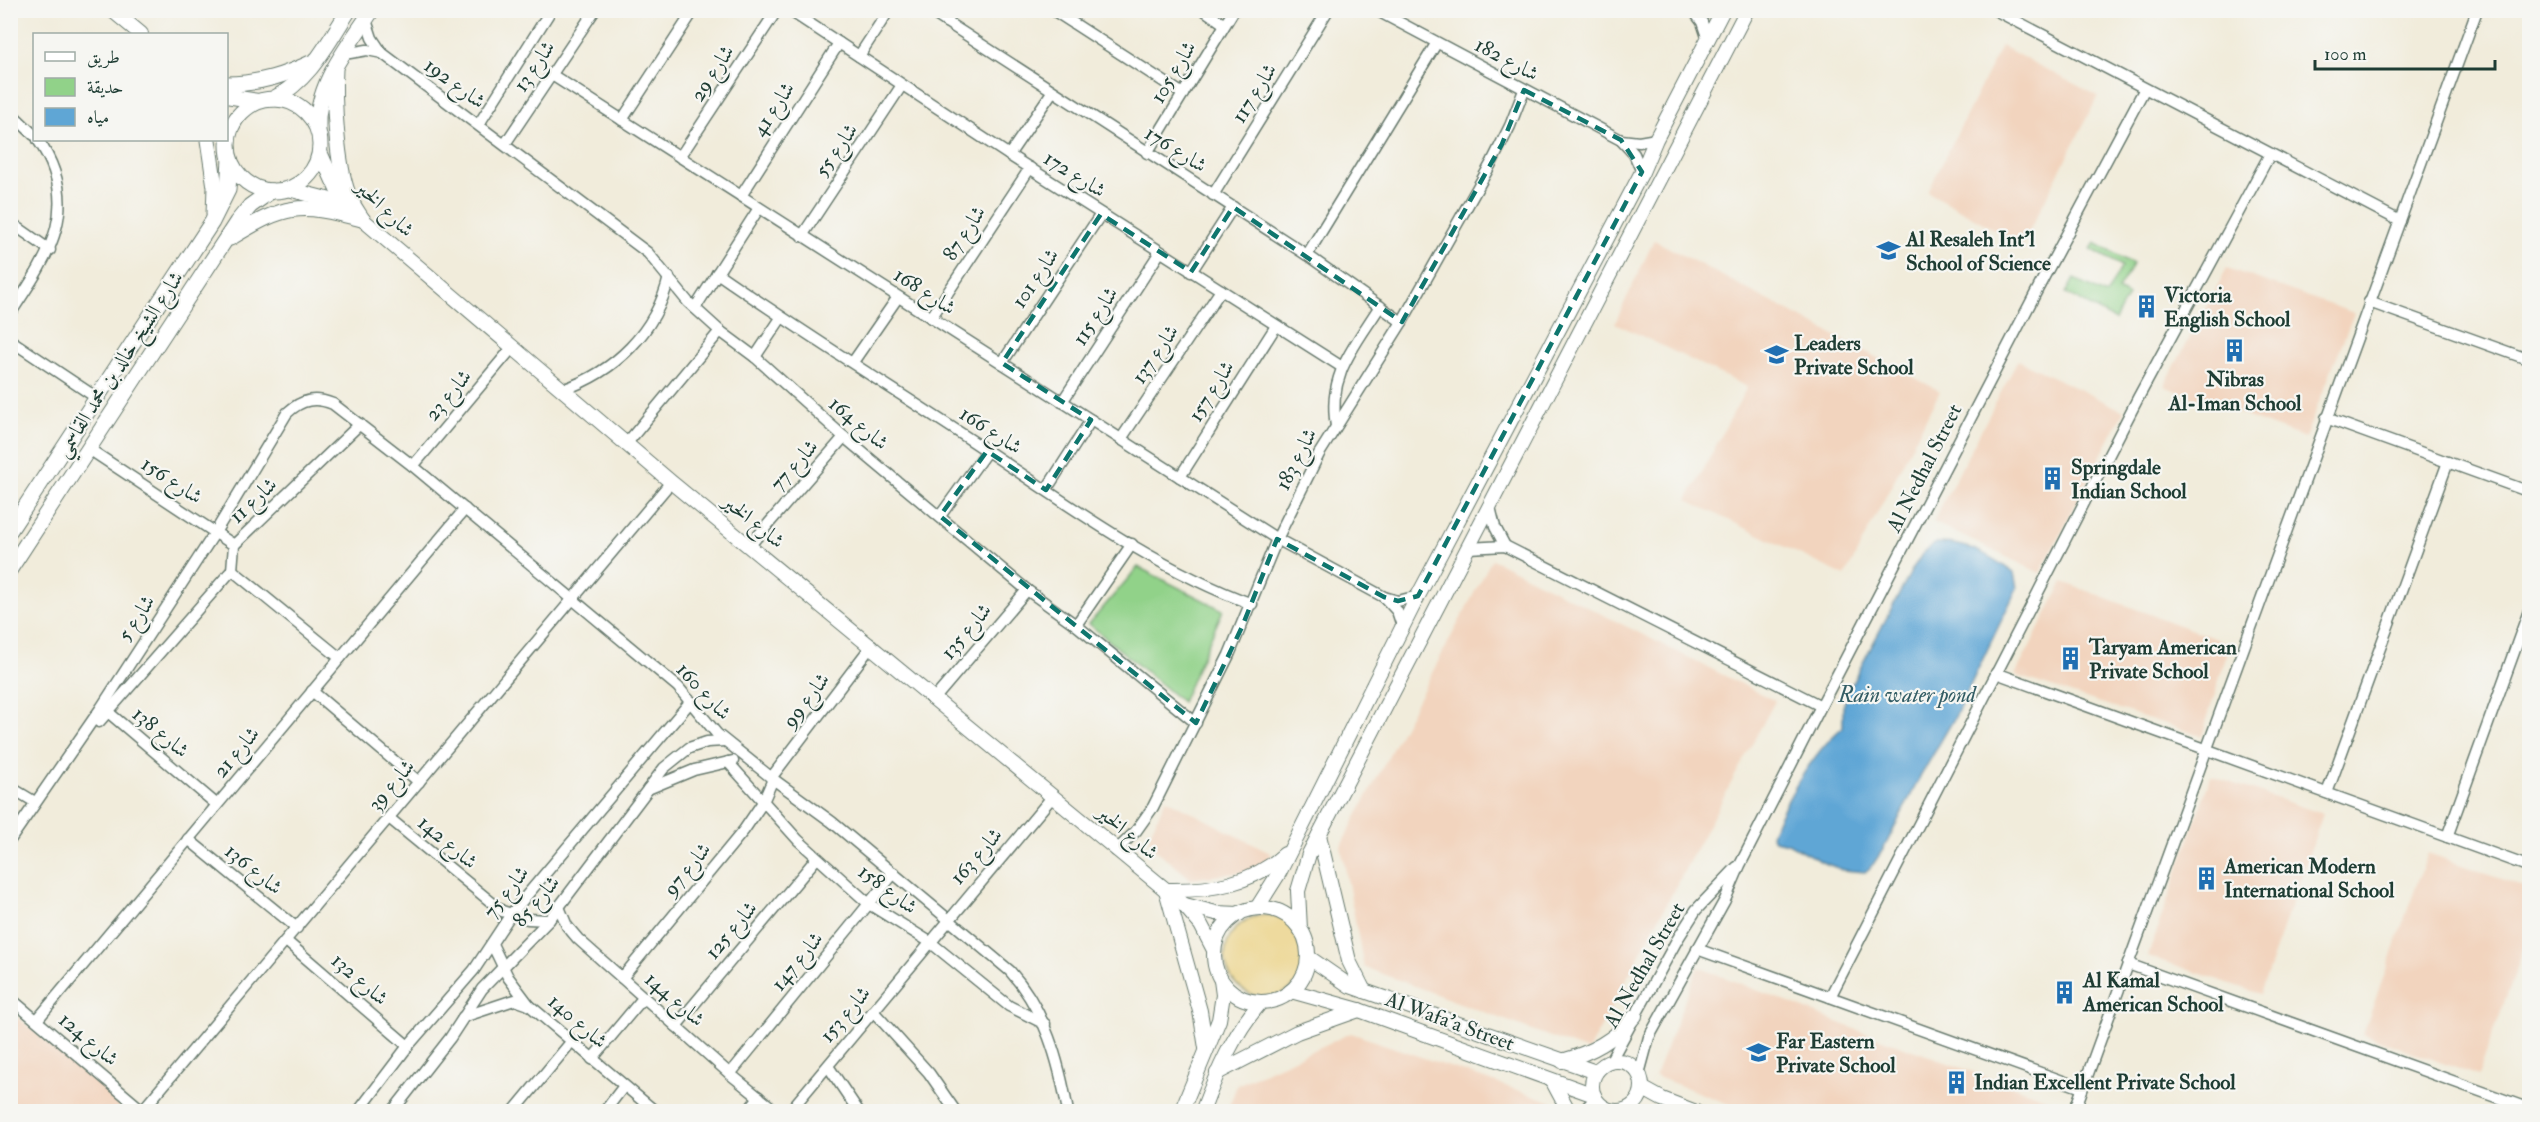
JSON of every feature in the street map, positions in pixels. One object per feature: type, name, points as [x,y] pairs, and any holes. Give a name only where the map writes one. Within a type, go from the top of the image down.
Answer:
[{"type":"main road","points":[[228,136],[235,120],[248,107],[266,100],[301,80],[318,59],[349,10]]},
{"type":"main road","points":[[227,141],[230,159],[243,179],[258,188],[271,191],[288,189],[308,176],[318,161],[320,152],[319,104],[335,69],[369,15]]},
{"type":"main road","points":[[228,84],[260,82],[318,59]]},
{"type":"main road","points":[[335,69],[334,105],[343,175],[349,198],[362,219]]},
{"type":"main road","points":[[266,100],[299,106],[312,118],[319,131]]},
{"type":"main road","points":[[208,141],[215,187],[212,222]]},
{"type":"main road","name":"شارع الشيخ خالد بن محمد القاسمي","points":[[10,530],[212,222],[228,190],[230,159]]},
{"type":"main road","name":"شارع الشيخ خالد بن محمد القاسمي","points":[[10,569],[225,241],[250,206],[271,191]]},
{"type":"main road","points":[[225,241],[254,223],[288,209],[318,208],[362,219]]},
{"type":"street","points":[[112,10],[140,33]]},
{"type":"street","points":[[479,124],[551,10]]},
{"type":"street","name":"شارع 13","points":[[506,144],[595,10]]},
{"type":"street","points":[[622,120],[694,10]]},
{"type":"street","name":"شارع 29","points":[[680,157],[777,10]]},
{"type":"street","name":"شارع 172","points":[[789,10],[1009,155],[1341,367]]},
{"type":"street","points":[[859,56],[889,10]]},
{"type":"street","name":"شارع 176","points":[[928,10],[1307,255],[1402,322]]},
{"type":"street","points":[[946,22],[953,10]]},
{"type":"street","points":[[1053,10],[1183,94]]},
{"type":"street","points":[[1204,10],[1224,24]]},
{"type":"street","name":"شارع 105","points":[[1147,153],[1234,10]]},
{"type":"street","name":"شارع 117","points":[[1213,195],[1328,10]]},
{"type":"street","name":"شارع 182","points":[[1376,10],[1436,44],[1621,140],[1634,154],[1642,172]]},
{"type":"street","points":[[1394,21],[1401,10]]},
{"type":"street","points":[[1695,10],[1716,10]]},
{"type":"street","points":[[1695,10],[1708,40]]},
{"type":"street","points":[[1257,908],[1273,886],[1418,596],[1642,172],[1656,139],[1723,10]]},
{"type":"street","points":[[1221,980],[1238,996],[1261,1002],[1277,999],[1291,991],[1303,976],[1308,957],[1300,929],[1297,904],[1300,878],[1319,835],[1747,10]]},
{"type":"street","points":[[1995,10],[2144,90],[2400,221]]},
{"type":"street","points":[[2074,1112],[2477,10]]},
{"type":"street","name":"شارع 192","points":[[369,15],[372,38],[382,53],[506,144]]},
{"type":"street","name":"شارع 41","points":[[741,196],[838,43]]},
{"type":"street","points":[[1307,255],[1436,44]]},
{"type":"street","points":[[344,54],[367,50],[382,53]]},
{"type":"street","name":"شارع 168","points":[[552,75],[1277,539],[1384,597]]},
{"type":"street","name":"شارع 55","points":[[802,236],[902,85]]},
{"type":"street","name":"شارع 183","points":[[1116,851],[1145,820],[1196,723],[1252,604],[1277,539],[1335,426],[1402,322],[1502,144],[1524,90]]},
{"type":"street","name":"Al Nedhal Street","points":[[1641,1081],[1649,1037],[1725,900],[1740,865],[1821,706],[2045,274],[2144,90]]},
{"type":"street","points":[[1009,155],[1052,92]]},
{"type":"street","points":[[228,96],[266,100]]},
{"type":"street","points":[[11,114],[33,134]]},
{"type":"street","name":"شارع 182","points":[[1621,140],[1639,142],[1656,139]]},
{"type":"street","points":[[12,310],[50,250],[59,218],[58,186],[48,155],[39,141]]},
{"type":"street","name":"شارع 164","points":[[506,144],[648,252],[695,308],[720,331],[755,357],[844,437],[1027,590],[1076,625],[1196,723]]},
{"type":"street","name":"شارع الخير","points":[[320,152],[338,192],[362,219],[671,482],[872,645],[1116,851],[1183,904],[1201,925],[1214,950]]},
{"type":"street","points":[[1830,997],[2138,398],[2239,207],[2270,154]]},
{"type":"street","name":"شارع 87","points":[[931,318],[1030,168]]},
{"type":"street","points":[[288,189],[327,199],[362,219]]},
{"type":"street","points":[[1191,272],[1233,207]]},
{"type":"street","points":[[695,308],[759,208]]},
{"type":"street","name":"شارع 101","points":[[1002,363],[1101,214]]},
{"type":"street","points":[[10,222],[50,250]]},
{"type":"street","name":"شارع 115","points":[[1062,402],[1160,252]]},
{"type":"street","name":"شارع 166","points":[[717,273],[781,318],[1132,544],[1200,584],[1252,604]]},
{"type":"street","points":[[562,390],[600,372],[633,346],[656,314],[669,277]]},
{"type":"street","name":"شارع 137","points":[[1121,439],[1221,290]]},
{"type":"street","points":[[853,363],[898,297]]},
{"type":"street","points":[[2369,302],[2529,360]]},
{"type":"street","points":[[1335,426],[1334,393],[1341,367],[1380,306]]},
{"type":"street","points":[[755,357],[781,318]]},
{"type":"street","name":"شارع 157","points":[[1180,477],[1276,326]]},
{"type":"street","points":[[627,443],[720,331]]},
{"type":"street","points":[[10,340],[97,398]]},
{"type":"street","name":"شارع 23","points":[[413,466],[512,348]]},
{"type":"street","name":"شارع 160","points":[[287,413],[304,401],[324,400],[360,424],[678,687],[709,727],[725,741],[820,813],[1010,971],[1030,996],[1045,1024],[1052,1043],[1068,1112]]},
{"type":"street","name":"شارع 5","points":[[10,840],[73,751],[216,531],[287,413]]},
{"type":"street","points":[[2326,418],[2529,492]]},
{"type":"street","points":[[1046,490],[1091,420]]},
{"type":"street","name":"شارع 11","points":[[232,570],[234,545],[360,424]]},
{"type":"street","name":"شارع 77","points":[[750,545],[844,437]]},
{"type":"street","name":"شارع 156","points":[[89,449],[234,545]]},
{"type":"street","points":[[940,516],[987,451]]},
{"type":"street","points":[[2327,793],[2448,462]]},
{"type":"street","name":"شارع 39","points":[[141,1111],[671,482]]},
{"type":"street","points":[[1490,507],[1495,527],[1505,546]]},
{"type":"street","name":"شارع 21","points":[[37,1020],[465,509]]},
{"type":"street","points":[[1076,625],[1132,544]]},
{"type":"street","points":[[1468,548],[1505,546],[1821,706]]},
{"type":"street","points":[[73,751],[232,570],[340,658]]},
{"type":"street","name":"شارع 135","points":[[934,698],[1027,590]]},
{"type":"street","points":[[1384,597],[1398,601],[1418,596]]},
{"type":"street","points":[[1384,597],[1396,611],[1402,629]]},
{"type":"street","points":[[2447,837],[2529,608]]},
{"type":"street","name":"شارع 99","points":[[772,778],[872,645]]},
{"type":"street","points":[[1996,673],[2529,867]]},
{"type":"street","points":[[312,692],[420,782]]},
{"type":"street","name":"شارع 75","points":[[358,1112],[408,1046],[474,970],[511,914],[691,701]]},
{"type":"street","name":"شارع 138","points":[[108,712],[216,804]]},
{"type":"street","name":"شارع 85","points":[[392,1112],[450,1038],[482,990],[549,920],[645,790],[664,768],[689,748],[707,742],[725,741]]},
{"type":"street","points":[[647,752],[664,768]]},
{"type":"street","points":[[645,790],[677,776],[748,759]]},
{"type":"street","name":"شارع 158","points":[[728,762],[816,859],[868,904],[930,942],[1009,1006],[1045,1024]]},
{"type":"street","name":"شارع 97","points":[[622,978],[744,830],[763,802],[772,778]]},
{"type":"street","points":[[10,787],[35,802]]},
{"type":"street","name":"شارع 163","points":[[930,942],[1053,796]]},
{"type":"street","name":"شارع 142","points":[[389,818],[496,906],[528,919],[549,920]]},
{"type":"street","points":[[1319,835],[1349,961],[1364,991]]},
{"type":"street","name":"شارع 136","points":[[188,839],[297,928]]},
{"type":"street","points":[[1206,1048],[1200,1011],[1166,890],[1202,889],[1244,880],[1267,869],[1291,849]]},
{"type":"street","name":"شارع 125","points":[[676,1026],[816,859]]},
{"type":"street","name":"Al Nedhal Street","points":[[1610,1062],[1696,910],[1740,865]]},
{"type":"street","name":"شارع 147","points":[[730,1074],[894,873]]},
{"type":"street","name":"شارع الخير","points":[[1183,904],[1205,911],[1239,914]]},
{"type":"street","name":"شارع 144","points":[[559,907],[572,933],[730,1074],[777,1112]]},
{"type":"street","points":[[1181,1112],[1222,1006],[1221,980],[1214,960],[1214,950],[1222,929],[1239,914],[1257,908],[1277,911],[1294,921],[1300,929]]},
{"type":"street","name":"شارع 132","points":[[286,941],[408,1046]]},
{"type":"street","name":"شارع 153","points":[[789,1112],[930,942]]},
{"type":"street","name":"شارع 140","points":[[492,944],[502,968],[529,1005],[656,1112]]},
{"type":"street","points":[[1697,949],[2082,1088]]},
{"type":"street","name":"Al Wafa'a Street","points":[[1308,957],[1337,979],[1364,991],[1596,1072]]},
{"type":"street","points":[[2128,964],[2529,1109]]},
{"type":"street","name":"Al Wafa'a Street","points":[[1291,991],[1359,1010],[1553,1082],[1598,1103]]},
{"type":"street","points":[[592,1059],[644,997]]},
{"type":"street","name":"شارع 124","points":[[10,998],[141,1111]]},
{"type":"street","points":[[463,1017],[508,1002],[522,1001],[529,1005]]},
{"type":"street","points":[[1202,1112],[1217,1073],[1235,1037],[1261,1002]]},
{"type":"street","points":[[1217,1073],[1297,1032],[1359,1010]]},
{"type":"street","points":[[873,1011],[929,1073],[956,1112]]},
{"type":"street","points":[[1561,1061],[1583,1055],[1603,1045],[1635,1016]]},
{"type":"street","points":[[513,1112],[572,1041]]},
{"type":"street","points":[[1598,1103],[1592,1087],[1596,1072],[1610,1062],[1623,1061],[1635,1068],[1641,1081],[1662,1099],[1696,1112]]},
{"type":"street","points":[[828,1066],[859,1112]]},
{"type":"street","points":[[1582,1112],[1586,1105],[1598,1103],[1626,1111],[1634,1105],[1641,1081]]},
{"type":"street","points":[[1553,1082],[1569,1112]]},
{"type":"street","points":[[604,1112],[624,1086]]},
{"type":"street","points":[[747,1112],[759,1097]]},
{"type":"highlighted area","points":[[1524,90],[1621,140],[1642,172],[1418,596],[1398,601],[1384,597],[1277,539],[1242,627],[1196,723],[940,516],[987,451],[1046,490],[1091,420],[1002,363],[1101,214],[1191,272],[1233,207],[1402,322],[1502,144]]},
{"type":"shaded area","points":[[2001,46],[2098,96],[2022,245],[1928,192]]},
{"type":"shaded area","name":"Leaders Private School","points":[[1654,240],[1940,391],[1845,576],[1687,500],[1747,387],[1615,323]]},
{"type":"shaded area","points":[[2227,268],[2354,313],[2305,438],[2164,386]]},
{"type":"shaded area","points":[[2018,360],[2124,411],[2040,573],[1933,522]]},
{"type":"shaded area","points":[[1492,559],[1775,701],[1588,1051],[1364,967],[1341,846]]},
{"type":"shaded area","points":[[2063,582],[2230,644],[2202,736],[2015,675]]},
{"type":"shaded area","points":[[2211,776],[2323,814],[2260,994],[2148,956]]},
{"type":"shaded area","points":[[1166,799],[1272,854],[1258,870],[1191,879],[1151,846],[1149,836]]},
{"type":"shaded area","points":[[2428,853],[2529,889],[2529,934],[2478,1076],[2363,1034]]},
{"type":"shaded area","name":"Far Eastern Private School","points":[[1698,967],[1860,1031],[2064,1105],[2062,1111],[1747,1111],[1655,1076]]},
{"type":"shaded area","points":[[11,1012],[122,1105],[117,1111],[11,1111]]},
{"type":"shaded area","points":[[1351,1033],[1555,1103],[1562,1111],[1227,1112],[1237,1085]]},
{"type":"green space","points":[[2095,243],[2133,264],[2118,290],[2128,296],[2115,320],[2066,293],[2074,279],[2106,295],[2122,266],[2091,249]]},
{"type":"green space","points":[[1138,567],[1223,610],[1182,702],[1089,624]]},
{"type":"sand","points":[[1266,915],[1282,918],[1295,927],[1304,940],[1307,956],[1304,972],[1295,985],[1282,994],[1266,997],[1250,994],[1237,985],[1228,972],[1225,956],[1228,940],[1237,927],[1250,918]]},
{"type":"water","name":"Rain water pond","points":[[1936,543],[1968,547],[1987,555],[2014,573],[2017,588],[1955,717],[1920,777],[1884,848],[1865,872],[1843,870],[1822,862],[1788,843],[1774,840],[1771,836],[1772,832],[1802,775],[1821,749],[1843,727],[1843,707],[1849,689],[1913,568],[1923,553]]},
{"type":"place","name":"Al Resaleh Int'l School of Science","points":[[1888,251]]},
{"type":"place","name":"Victoria English School","points":[[2146,307]]},
{"type":"place","name":"Nibras Al-Iman School","points":[[2235,351]]},
{"type":"place","name":"Leaders Private School","points":[[1776,355]]},
{"type":"place","name":"Springdale Indian School","points":[[2053,479]]},
{"type":"place","name":"Taryam American Private School","points":[[2071,659]]},
{"type":"place","name":"American Modern International School","points":[[2206,878]]},
{"type":"place","name":"Al Kamal American School","points":[[2065,992]]},
{"type":"place","name":"Far Eastern Private School","points":[[1758,1053]]},
{"type":"place","name":"Indian Excellent Private School","points":[[1956,1082]]}]
